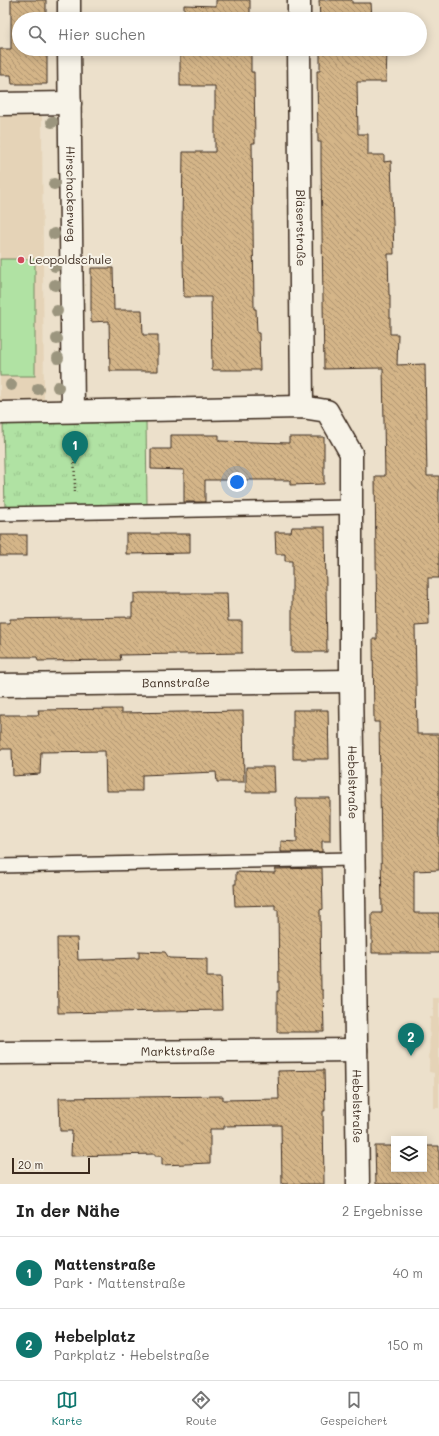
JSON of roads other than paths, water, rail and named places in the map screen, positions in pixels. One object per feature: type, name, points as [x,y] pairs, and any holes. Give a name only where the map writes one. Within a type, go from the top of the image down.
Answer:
[{"type":"street","points":[[69,0],[69,12]]},
{"type":"street","points":[[299,0],[299,12]]},
{"type":"street","name":"Hirschackerweg","points":[[69,56],[73,411]]},
{"type":"street","name":"Bläserstraße","points":[[299,56],[302,408]]},
{"type":"street","points":[[0,104],[70,103]]},
{"type":"street","points":[[0,413],[302,408]]},
{"type":"street","name":"Hebelstraße","points":[[302,408],[327,411],[351,453],[351,681],[358,1184]]},
{"type":"street","name":"Bannstraße","points":[[0,685],[351,681]]},
{"type":"street","name":"Marktstraße","points":[[0,1053],[356,1050]]},
{"type":"lane","points":[[0,514],[350,507]]},
{"type":"lane","points":[[0,866],[354,859]]},
{"type":"place","name":"Leopoldschule","points":[[21,260]]},
{"type":"place","name":"Mattenstraße","points":[[75,464]]},
{"type":"place","name":"Hebelplatz","points":[[411,1056]]}]
